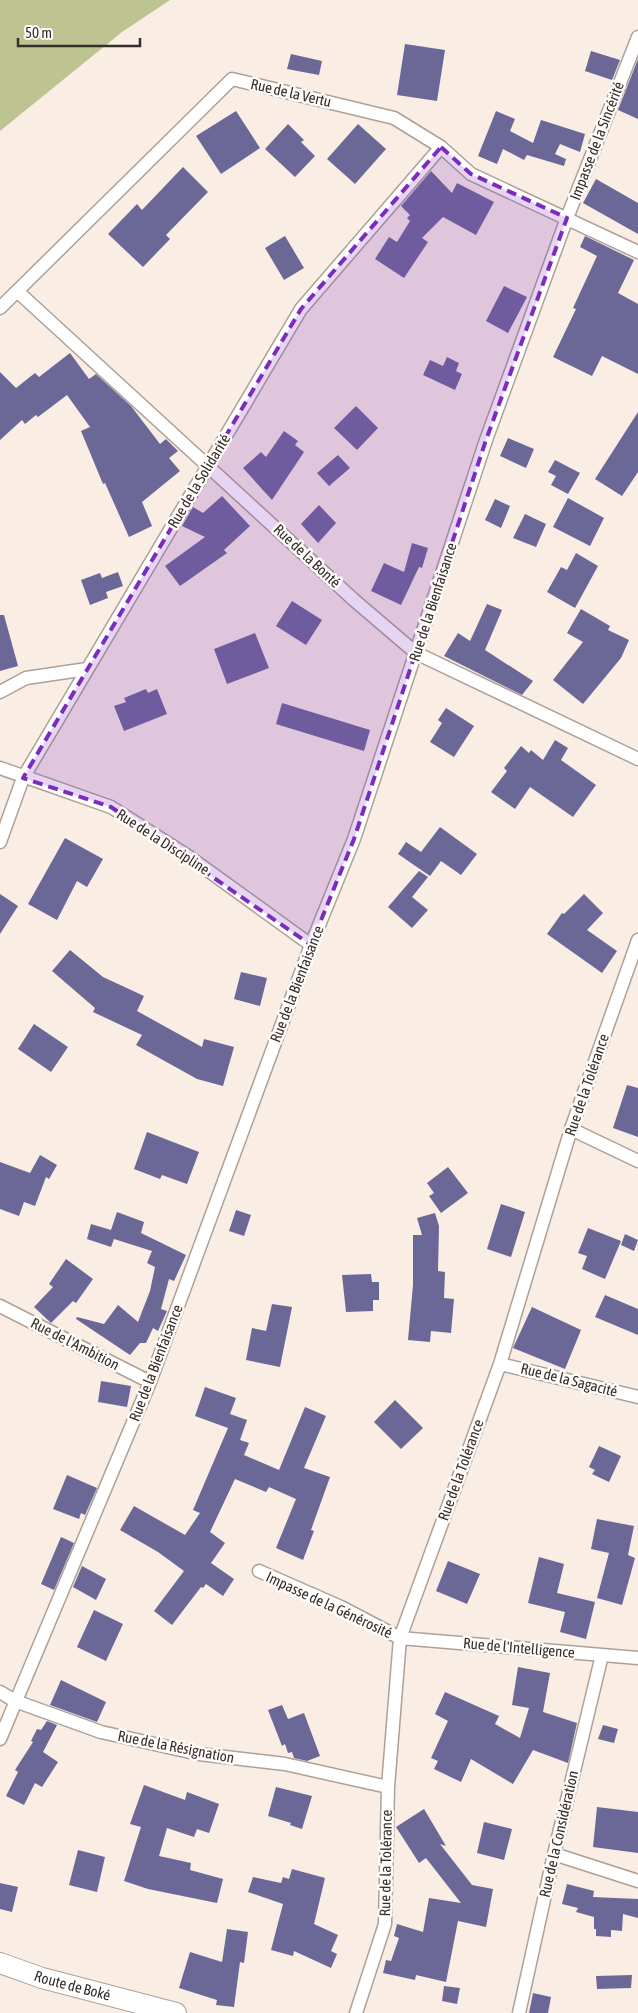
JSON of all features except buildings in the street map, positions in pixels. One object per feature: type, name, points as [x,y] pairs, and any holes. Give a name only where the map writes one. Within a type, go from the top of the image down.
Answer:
[{"type":"main road","name":"Route de Boké","points":[[0,1963],[42,1978],[176,2013]]},
{"type":"street","name":"Impasse de la Sincérité","points":[[567,218],[638,37]]},
{"type":"street","name":"Rue de la Vertu","points":[[0,308],[232,79],[394,118],[441,148],[471,174],[638,252]]},
{"type":"street","name":"Rue de la Solidarité","points":[[0,842],[23,778],[301,309],[441,148]]},
{"type":"street","name":"Rue de la Bienfaisance","points":[[0,1738],[150,1382],[311,945],[354,839],[486,440],[567,218]]},
{"type":"street","name":"Rue de la Bonté","points":[[17,291],[354,600],[416,653],[638,758]]},
{"type":"street","points":[[0,692],[26,678],[87,670]]},
{"type":"street","name":"Rue de la Discipline","points":[[0,768],[23,778],[111,808],[188,856],[311,945]]},
{"type":"street","name":"Rue de la Tolérance","points":[[356,2013],[385,1924],[388,1787],[400,1638],[500,1364],[571,1129],[638,940]]},
{"type":"street","points":[[571,1129],[638,1161]]},
{"type":"street","name":"Rue de l'Ambition","points":[[0,1306],[150,1382]]},
{"type":"street","name":"Rue de la Sagacité","points":[[500,1364],[638,1397]]},
{"type":"street","name":"Impasse de la Générosité","points":[[259,1571],[341,1607],[400,1638]]},
{"type":"street","name":"Rue de l'Intelligence","points":[[400,1638],[638,1658]]},
{"type":"street","name":"Rue de la Considération","points":[[519,2013],[554,1854],[602,1655]]},
{"type":"street","name":"Rue de la Résignation","points":[[0,1692],[15,1701],[100,1732],[199,1754],[285,1764],[388,1787]]},
{"type":"street","points":[[554,1854],[638,1881]]},
{"type":"highlighted area","points":[[441,147],[471,174],[567,218],[486,440],[354,839],[311,945],[111,807],[23,778],[301,309]]},
{"type":"green space","points":[[0,0],[170,0],[122,32],[0,131]]}]
